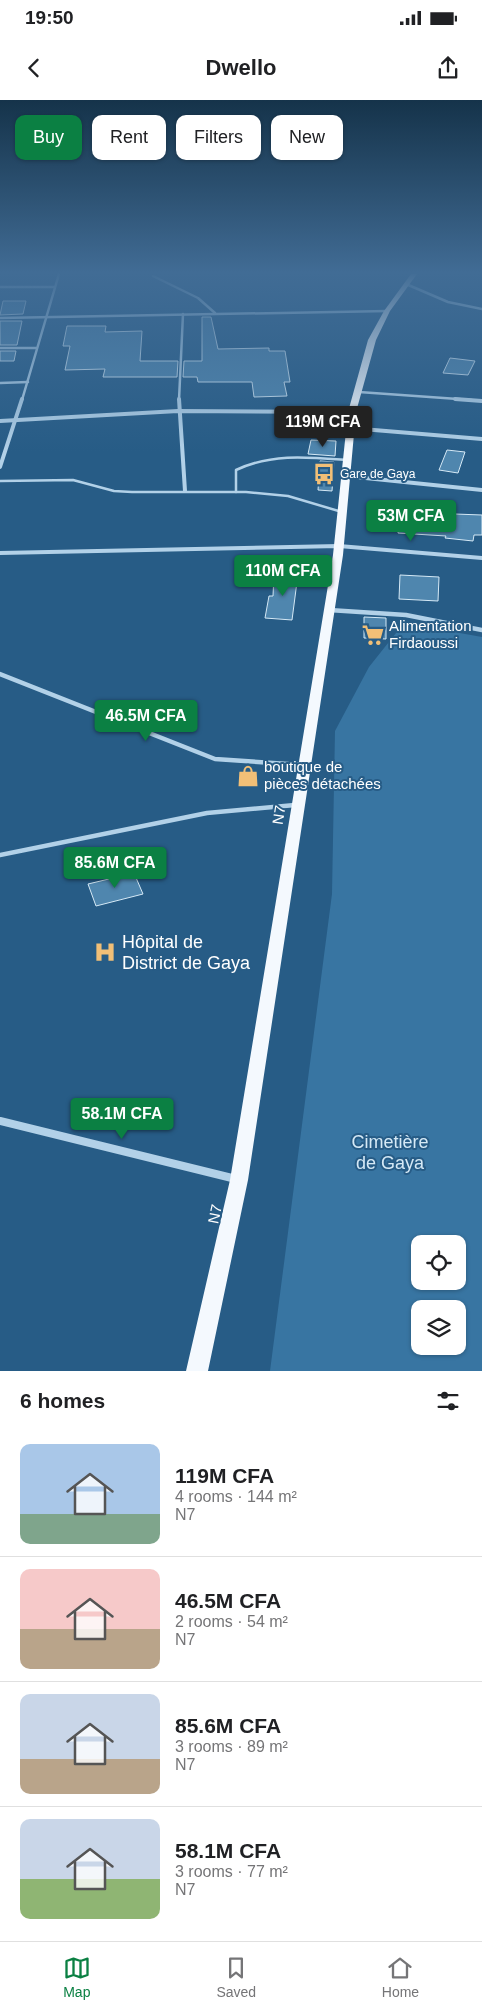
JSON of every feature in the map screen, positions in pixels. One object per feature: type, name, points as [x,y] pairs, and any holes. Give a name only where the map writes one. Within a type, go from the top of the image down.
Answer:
[{"type":"main road","name":"N7","points":[[197,1371],[239,1180],[339,546],[352,412],[375,333]]},
{"type":"street","points":[[0,467],[18,421],[40,333]]},
{"type":"street","points":[[182,333],[178,412],[185,491]]},
{"type":"street","points":[[0,348],[36,348]]},
{"type":"street","points":[[0,383],[28,382]]},
{"type":"street","points":[[358,392],[482,401]]},
{"type":"street","points":[[0,421],[178,412],[352,412]]},
{"type":"street","points":[[350,428],[482,440]]},
{"type":"street","points":[[346,476],[482,490]]},
{"type":"street","points":[[0,554],[339,546],[482,558]]},
{"type":"street","points":[[329,610],[406,615],[482,630]]},
{"type":"street","points":[[0,674],[215,759],[303,765]]},
{"type":"street","points":[[0,1121],[239,1180]]},
{"type":"lane","points":[[236,492],[236,470],[246,464],[269,458],[347,460]]},
{"type":"lane","points":[[0,480],[73,480],[114,490],[132,492],[236,492],[288,496],[342,512]]},
{"type":"lane","points":[[0,855],[207,813],[297,805]]},
{"type":"green space","name":"Cimetière de Gaya","points":[[415,625],[482,637],[482,1371],[270,1371],[332,894],[335,731],[369,667],[400,628],[414,629]]},
{"type":"building","points":[[0,333],[19,333],[17,345],[0,345]]},
{"type":"building","points":[[66,333],[142,333],[140,361],[178,361],[177,377],[103,377],[105,369],[65,370],[70,346],[63,346]]},
{"type":"building","points":[[202,333],[215,333],[218,349],[269,348],[269,351],[285,351],[290,382],[284,382],[287,396],[254,397],[252,382],[198,382],[197,377],[183,377],[184,361],[202,361]]},
{"type":"building","points":[[0,351],[16,351],[14,361],[0,361]]},
{"type":"building","points":[[450,358],[475,361],[468,375],[443,373]]},
{"type":"building","points":[[311,440],[336,441],[335,456],[308,454]]},
{"type":"building","points":[[447,450],[465,452],[458,473],[439,470]]},
{"type":"building","points":[[320,461],[334,462],[332,491],[318,490]]},
{"type":"building","points":[[400,512],[482,515],[482,535],[474,535],[473,541],[445,538],[446,536],[398,533]]},
{"type":"building","points":[[274,574],[298,574],[292,620],[265,618],[269,596],[273,596]]},
{"type":"building","points":[[400,575],[439,577],[438,601],[399,599]]},
{"type":"building","points":[[364,617],[386,618],[386,639],[364,638]]},
{"type":"building","points":[[134,873],[143,894],[96,906],[88,884]]},
{"type":"place","name":"Gare de Gaya","points":[[324,474]]},
{"type":"place","name":"Alimentation Firdaoussi","points":[[373,635]]},
{"type":"place","name":"boutique de pièces détachées","points":[[248,776]]},
{"type":"place","name":"Hôpital de District de Gaya","points":[[105,952]]}]
